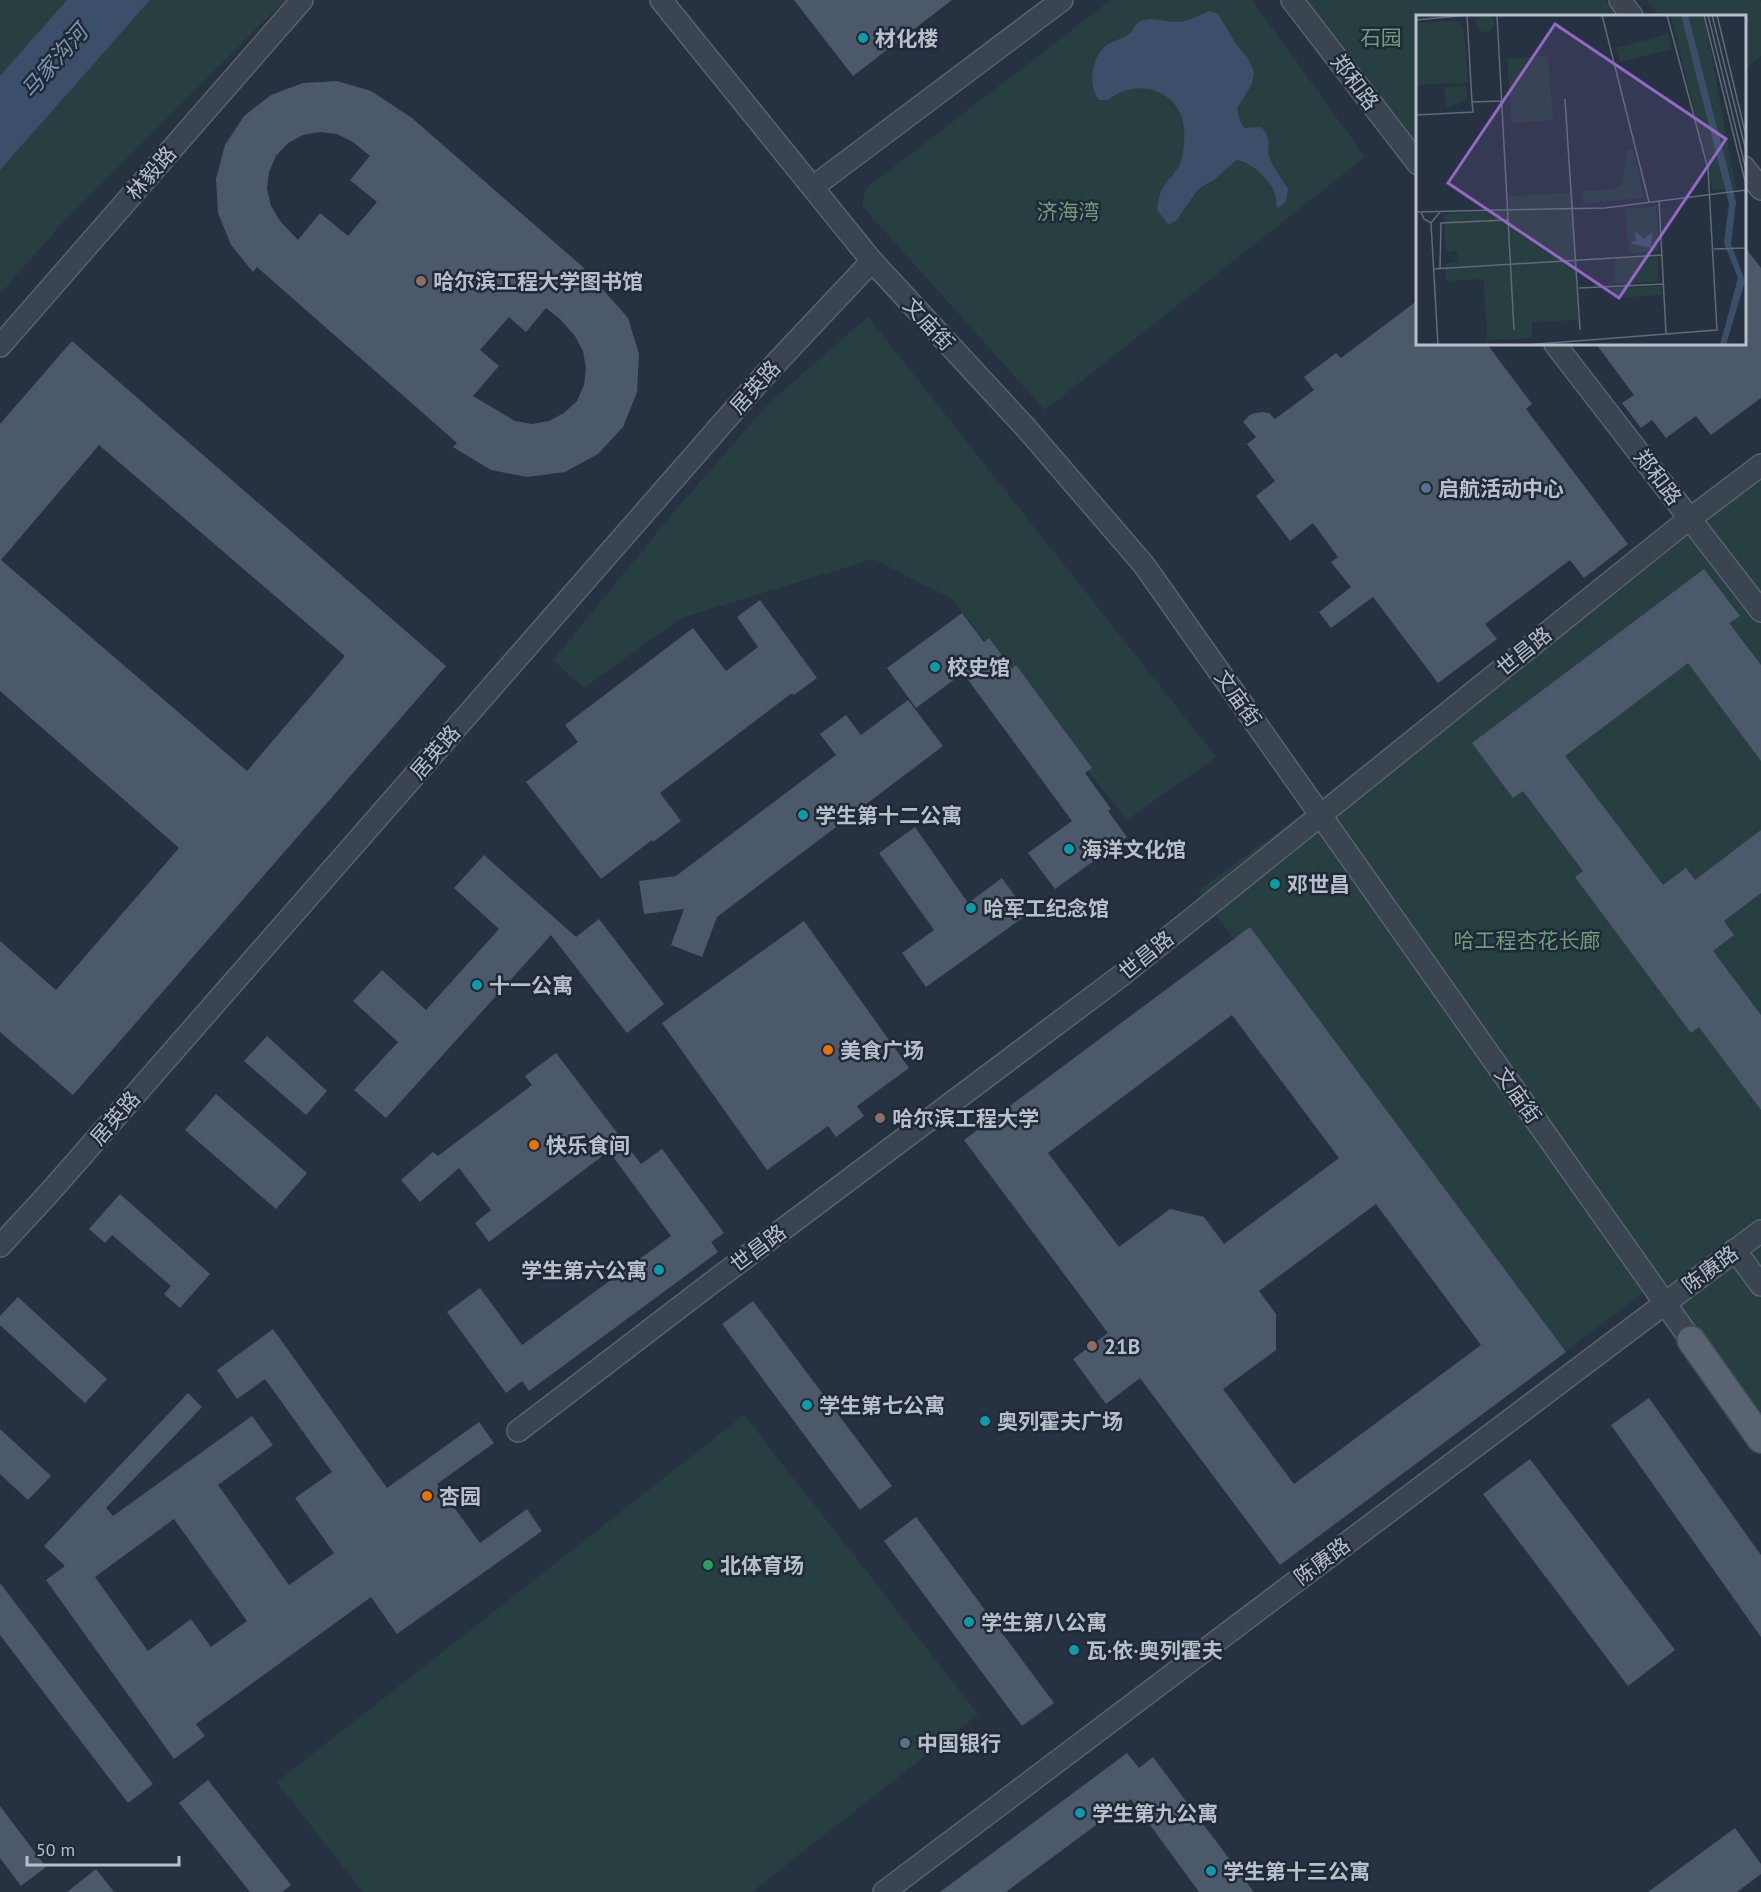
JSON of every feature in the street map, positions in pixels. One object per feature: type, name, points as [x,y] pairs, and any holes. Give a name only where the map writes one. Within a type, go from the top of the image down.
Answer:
[{"type":"main road","name":"文庙街","points":[[1691,1340],[1761,1439]]},
{"type":"street","name":"林毅路","points":[[0,346],[302,0]]},
{"type":"street","name":"文庙街","points":[[661,0],[872,261],[1027,429],[1144,566],[1691,1340]]},
{"type":"street","points":[[813,188],[1062,0]]},
{"type":"street","name":"郑和路","points":[[1292,0],[1416,161]]},
{"type":"street","points":[[1620,0],[1631,15]]},
{"type":"street","points":[[1746,170],[1761,189]]},
{"type":"street","name":"居英路","points":[[0,1246],[50,1192],[764,376],[872,261]]},
{"type":"street","name":"郑和路","points":[[1556,345],[1761,610]]},
{"type":"street","name":"世昌路","points":[[518,1431],[1122,975],[1690,519],[1761,465]]},
{"type":"street","name":"陈赓路","points":[[884,1892],[1761,1231]]},
{"type":"street","points":[[1735,1250],[1761,1285]]},
{"type":"green space","points":[[0,0],[285,0],[64,221],[0,294]]},
{"type":"green space","name":"济海湾","points":[[1111,0],[1252,0],[1365,157],[1045,410],[862,206],[865,189]]},
{"type":"green space","name":"石园","points":[[1307,0],[1605,0],[1617,15],[1416,15],[1416,144]]},
{"type":"green space","points":[[1647,0],[1759,0],[1761,2],[1761,56],[1746,68],[1746,15],[1659,15]]},
{"type":"green space","points":[[868,317],[1216,757],[1127,820],[952,599],[873,559],[681,618],[584,688],[553,660],[679,506],[769,403]]},
{"type":"green space","name":"哈工程杏花长廊","points":[[1761,474],[1761,1418],[1659,1281],[1550,1363],[1198,891]]},
{"type":"green space","name":"北体育场","points":[[744,1415],[978,1714],[752,1892],[363,1892],[277,1782]]},
{"type":"water","name":"马家沟河","points":[[67,0],[150,0],[0,170],[0,76]]},
{"type":"water","points":[[1210,11],[1218,14],[1236,44],[1248,58],[1254,72],[1252,84],[1237,108],[1240,121],[1244,128],[1261,127],[1265,132],[1270,159],[1288,189],[1286,202],[1278,208],[1273,189],[1265,178],[1247,163],[1236,160],[1215,179],[1198,189],[1176,221],[1168,224],[1157,210],[1162,190],[1180,165],[1184,144],[1181,115],[1175,104],[1166,96],[1144,88],[1131,89],[1108,100],[1099,100],[1093,87],[1093,71],[1102,50],[1110,43],[1129,34],[1141,21],[1150,19],[1179,22]]},
{"type":"building","name":"材化楼","points":[[794,0],[952,0],[853,76]]},
{"type":"building","name":"哈尔滨工程大学图书馆","points":[[337,81],[371,91],[412,118],[583,267],[628,318],[639,354],[637,392],[623,427],[598,454],[565,472],[527,477],[491,470],[453,447],[457,443],[257,267],[253,272],[231,245],[218,213],[216,179],[225,145],[244,116],[271,95],[303,83]],"holes":[[[320,132],[337,134],[353,142],[370,156],[350,180],[377,202],[348,236],[320,213],[298,240],[280,221],[271,206],[267,189],[269,172],[276,156],[288,143],[303,135]],[[546,308],[560,319],[575,336],[583,351],[586,368],[584,385],[577,401],[564,413],[549,421],[532,424],[515,421],[473,396],[499,366],[480,350],[509,317],[526,332]]]},
{"type":"building","points":[[1746,249],[1761,268],[1761,398],[1711,435],[1696,416],[1666,438],[1652,420],[1641,428],[1622,403],[1634,395],[1597,345],[1746,345]]},
{"type":"building","name":"启航活动中心","points":[[1416,302],[1416,345],[1488,345],[1532,404],[1526,409],[1628,544],[1584,578],[1570,560],[1485,624],[1497,639],[1438,683],[1373,597],[1331,628],[1319,612],[1351,587],[1331,562],[1338,557],[1313,523],[1290,541],[1256,496],[1275,481],[1247,444],[1256,437],[1243,422],[1251,414],[1262,412],[1269,413],[1275,419],[1314,390],[1304,377],[1336,353],[1341,358]]},
{"type":"building","points":[[72,341],[446,666],[73,1095],[0,1032],[0,941],[56,990],[179,848],[0,691],[0,424]],"holes":[[[99,445],[345,656],[247,771],[1,560]]]},
{"type":"building","points":[[1704,569],[1740,616],[1729,623],[1761,665],[1761,761],[1688,663],[1565,756],[1663,885],[1686,868],[1695,880],[1761,830],[1761,893],[1724,921],[1734,935],[1713,951],[1761,1015],[1761,1110],[1699,1027],[1691,1033],[1575,877],[1583,871],[1523,791],[1513,798],[1472,743]]},
{"type":"building","points":[[760,600],[817,678],[794,695],[792,693],[660,793],[681,821],[601,879],[526,782],[578,742],[565,725],[693,628],[726,671],[758,647],[737,617]]},
{"type":"building","points":[[962,613],[984,642],[989,638],[1012,669],[1016,665],[1092,768],[1085,773],[1111,809],[1108,811],[1127,837],[1055,889],[1028,853],[1072,821],[963,673],[916,708],[887,668]]},
{"type":"building","name":"学生第十二公寓","points":[[908,700],[943,746],[717,917],[702,957],[671,945],[684,909],[644,914],[639,881],[676,876],[836,755],[820,734],[846,715],[861,735]]},
{"type":"building","name":"哈军工纪念馆","points":[[915,827],[968,903],[1002,878],[1028,914],[926,987],[902,953],[934,930],[879,853]]},
{"type":"building","name":"十一公寓","points":[[484,855],[576,937],[599,919],[664,1004],[627,1033],[551,935],[386,1118],[354,1090],[398,1042],[353,1001],[382,970],[426,1010],[499,929],[454,888]]},
{"type":"building","name":"美食广场","points":[[804,921],[909,1068],[857,1106],[864,1116],[836,1137],[828,1126],[767,1170],[662,1023]]},
{"type":"building","points":[[1250,927],[1566,1352],[1280,1565],[1140,1378],[1106,1404],[1073,1359],[1108,1333],[964,1140]],"holes":[[[1232,1015],[1339,1158],[1224,1244],[1204,1217],[1170,1209],[1119,1247],[1048,1153]],[[1376,1204],[1481,1345],[1294,1484],[1223,1389],[1276,1350],[1276,1314],[1259,1291]]]},
{"type":"building","points":[[267,1036],[327,1091],[306,1115],[244,1061]]},
{"type":"building","points":[[556,1053],[641,1164],[662,1149],[724,1233],[711,1242],[718,1252],[529,1391],[522,1381],[506,1393],[447,1312],[480,1288],[522,1345],[671,1236],[609,1151],[489,1242],[475,1223],[491,1210],[459,1168],[420,1202],[401,1180],[433,1152],[438,1156],[532,1085],[525,1076]]},
{"type":"building","points":[[216,1094],[307,1173],[276,1209],[185,1130]]},
{"type":"building","points":[[120,1194],[210,1274],[180,1308],[164,1294],[171,1286],[112,1235],[105,1243],[89,1229]]},
{"type":"building","points":[[18,1297],[107,1379],[85,1403],[0,1325],[0,1316]]},
{"type":"building","name":"学生第七公寓","points":[[753,1301],[892,1486],[860,1510],[722,1324]]},
{"type":"building","points":[[273,1329],[387,1488],[479,1422],[494,1443],[437,1484],[480,1543],[527,1509],[542,1531],[397,1634],[371,1597],[196,1724],[205,1736],[174,1759],[46,1580],[65,1566],[44,1546],[188,1393],[202,1407],[106,1508],[113,1516],[252,1416],[273,1445],[218,1485],[289,1585],[334,1553],[295,1498],[332,1472],[265,1379],[237,1399],[217,1370]],"holes":[[[174,1519],[247,1621],[211,1647],[191,1619],[148,1651],[95,1577]]]},
{"type":"building","points":[[1649,1398],[1761,1555],[1761,1637],[1611,1425]]},
{"type":"building","points":[[0,1429],[51,1476],[28,1500],[0,1474]]},
{"type":"building","points":[[1530,1459],[1675,1650],[1628,1686],[1483,1494]]},
{"type":"building","name":"学生第八公寓","points":[[916,1517],[1054,1703],[1022,1726],[884,1541]]},
{"type":"building","points":[[0,1583],[153,1784],[128,1803],[0,1635]]},
{"type":"building","name":"学生第九公寓","points":[[1127,1753],[1139,1768],[1153,1757],[1254,1892],[1199,1892],[1131,1799],[1006,1892],[940,1892]]},
{"type":"building","points":[[208,1780],[291,1885],[282,1892],[250,1892],[179,1803]]},
{"type":"building","points":[[0,1806],[46,1867],[21,1886],[0,1858]]},
{"type":"building","points":[[1735,1828],[1761,1864],[1761,1874],[1737,1892],[1648,1892]]},
{"type":"building","points":[[96,1869],[114,1892],[67,1892]]},
{"type":"place","name":"材化楼","points":[[863,38]]},
{"type":"place","name":"哈尔滨工程大学图书馆","points":[[421,281]]},
{"type":"place","name":"启航活动中心","points":[[1426,488]]},
{"type":"place","name":"校史馆","points":[[935,667]]},
{"type":"place","name":"学生第十二公寓","points":[[803,815]]},
{"type":"place","name":"海洋文化馆","points":[[1069,849]]},
{"type":"place","name":"邓世昌","points":[[1275,884]]},
{"type":"place","name":"哈军工纪念馆","points":[[971,908]]},
{"type":"place","name":"十一公寓","points":[[477,985]]},
{"type":"place","name":"美食广场","points":[[828,1050]]},
{"type":"place","name":"哈尔滨工程大学","points":[[880,1118]]},
{"type":"place","name":"快乐食间","points":[[534,1145]]},
{"type":"place","name":"学生第六公寓","points":[[659,1270]]},
{"type":"place","name":"21B","points":[[1092,1346]]},
{"type":"place","name":"学生第七公寓","points":[[807,1405]]},
{"type":"place","name":"奥列霍夫广场","points":[[985,1421]]},
{"type":"place","name":"杏园","points":[[427,1496]]},
{"type":"place","name":"北体育场","points":[[708,1565]]},
{"type":"place","name":"学生第八公寓","points":[[969,1622]]},
{"type":"place","name":"瓦·依·奥列霍夫","points":[[1074,1650]]},
{"type":"place","name":"中国银行","points":[[905,1743]]},
{"type":"place","name":"学生第九公寓","points":[[1080,1813]]},
{"type":"place","name":"学生第十三公寓","points":[[1211,1871]]}]
